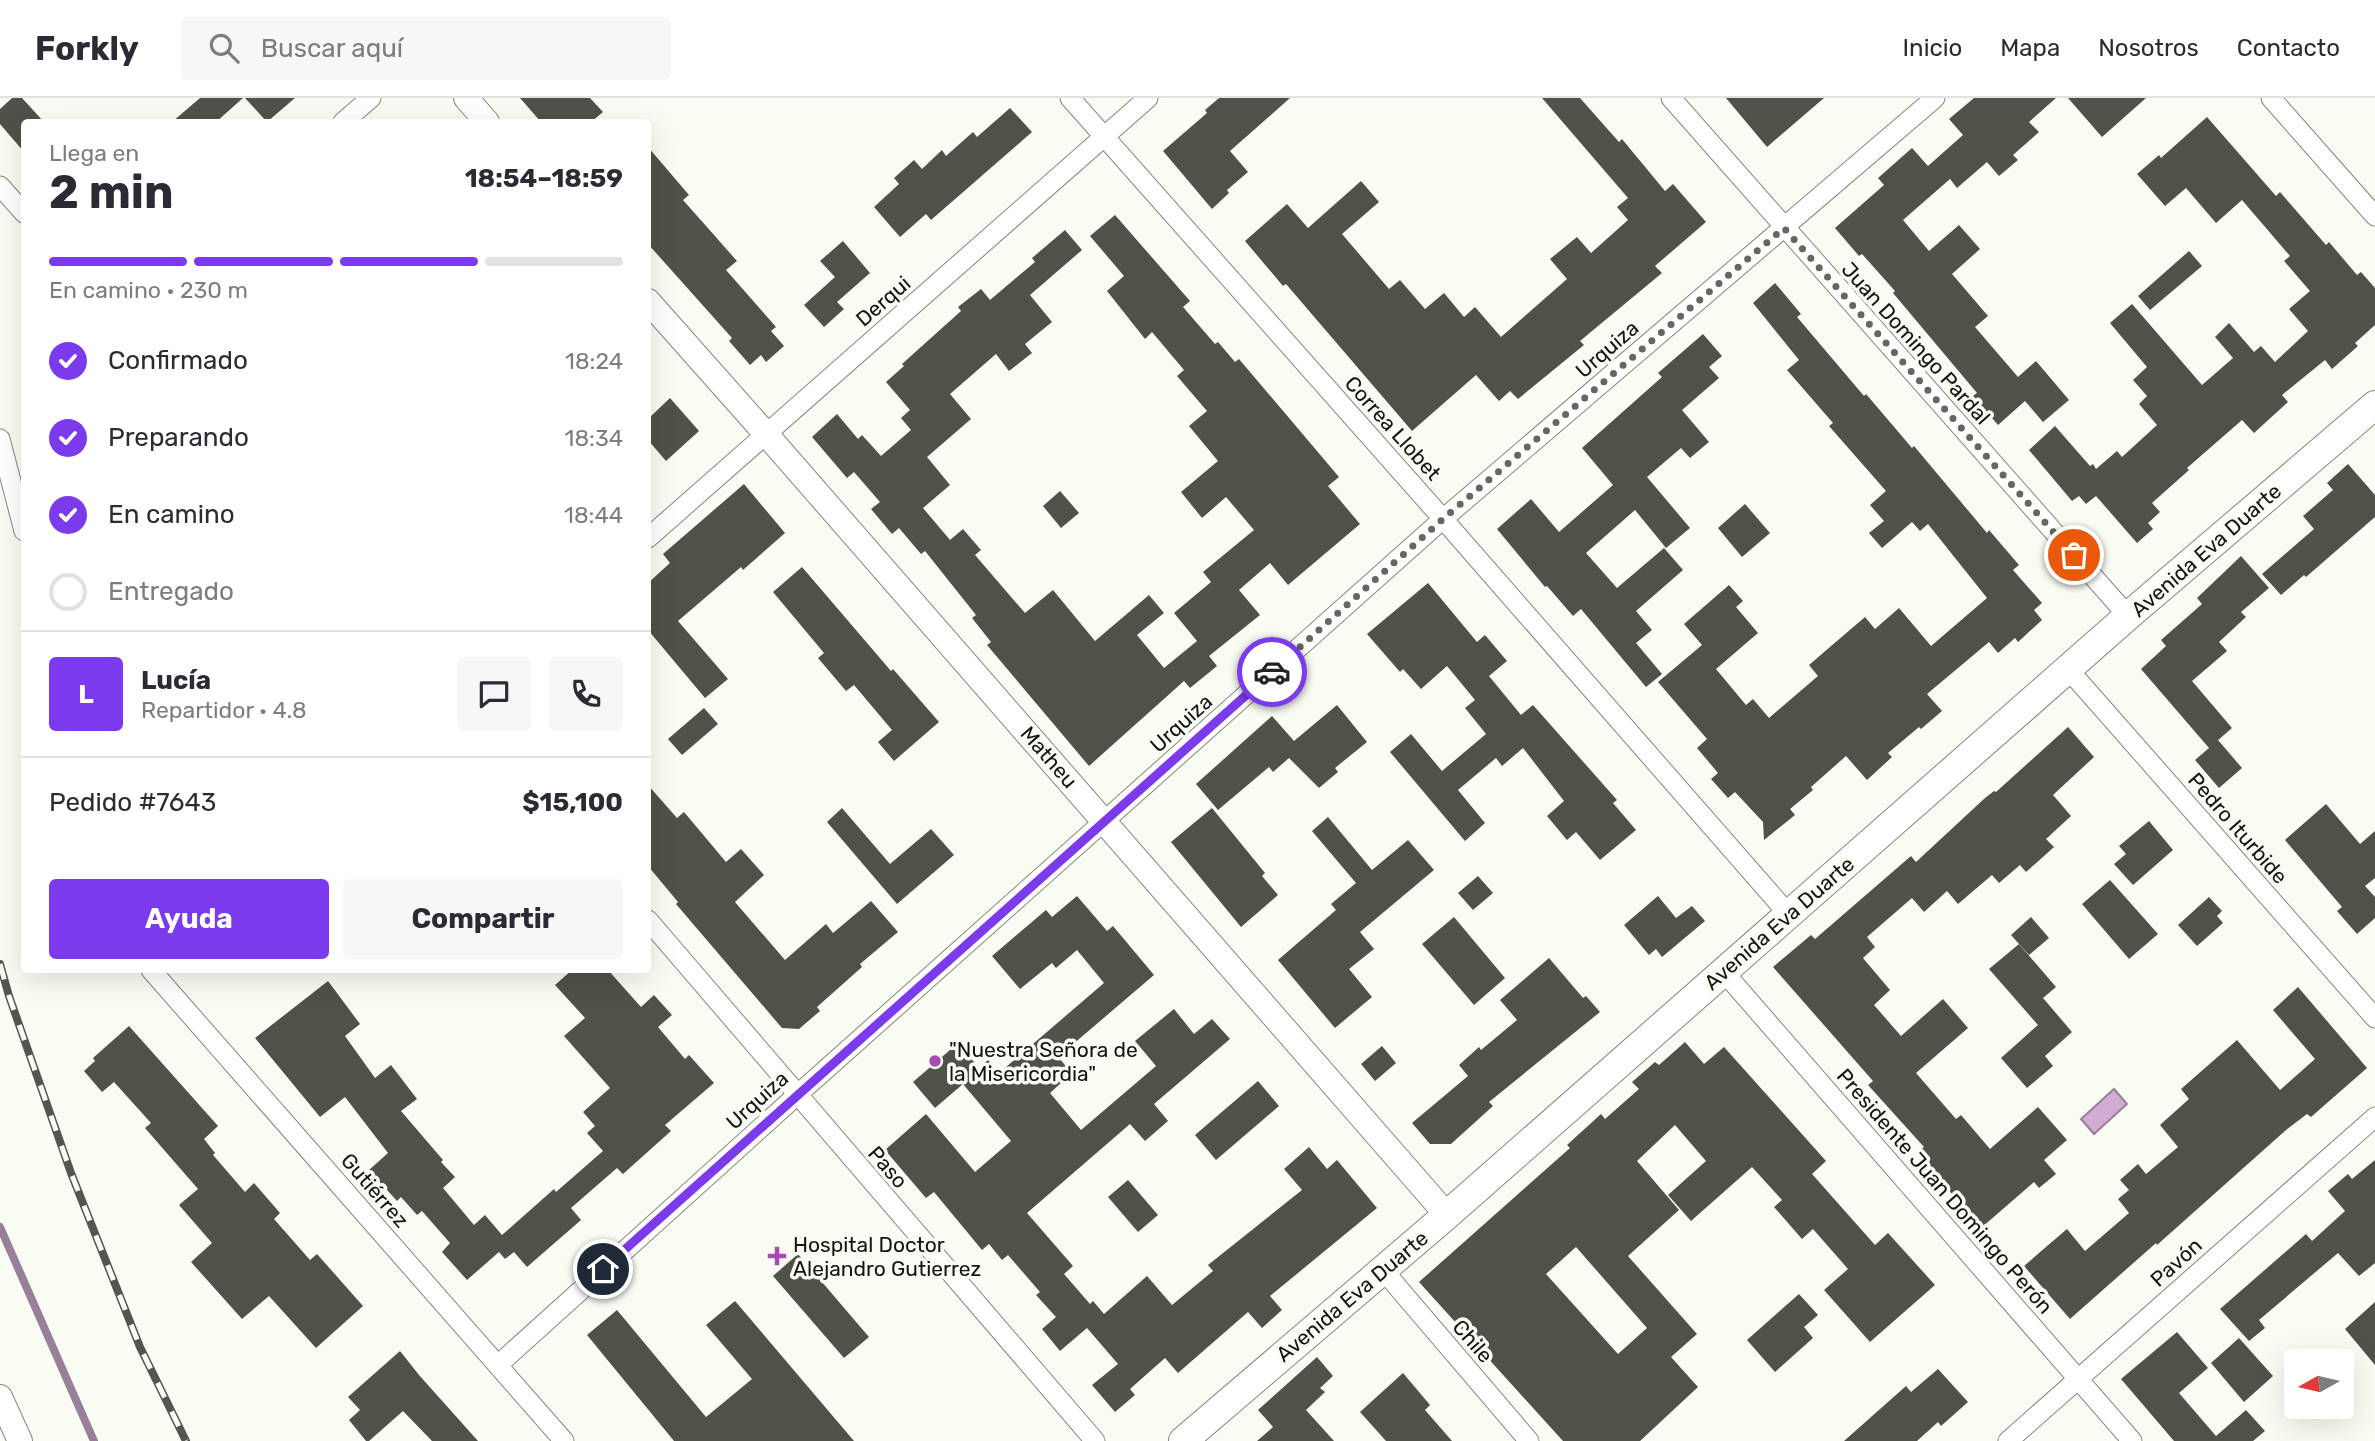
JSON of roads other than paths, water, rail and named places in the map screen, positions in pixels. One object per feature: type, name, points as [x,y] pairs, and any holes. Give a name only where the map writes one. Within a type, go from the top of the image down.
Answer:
[{"type":"main road","name":"Avenida Eva Duarte","points":[[1183,1441],[1447,1215],[1723,971],[1790,916],[2128,616],[2375,405]]},
{"type":"street","points":[[346,119],[371,98]]},
{"type":"street","name":"Correa Llobet","points":[[1070,98],[1790,916]]},
{"type":"street","name":"Derqui","points":[[651,535],[1148,98]]},
{"type":"street","name":"Juan Domingo Pardal","points":[[1671,98],[2128,616]]},
{"type":"street","name":"Urquiza","points":[[498,1365],[1443,519],[1934,98]]},
{"type":"street","points":[[2271,98],[2375,216]]},
{"type":"street","points":[[0,186],[21,210]]},
{"type":"street","name":"Matheu","points":[[651,305],[1447,1215]]},
{"type":"street","points":[[0,439],[21,520]]},
{"type":"street","name":"Pedro Iturbide","points":[[2068,669],[2375,1018]]},
{"type":"street","name":"Paso","points":[[651,924],[796,1096],[1095,1441]]},
{"type":"street","name":"Presidente Juan Domingo Perón","points":[[1723,971],[2132,1441]]},
{"type":"street","name":"Gutiérrez","points":[[154,973],[564,1441]]},
{"type":"street","name":"Pavón","points":[[2008,1441],[2375,1116]]},
{"type":"street","name":"Chile","points":[[1382,1270],[1529,1441]]},
{"type":"street","points":[[0,1397],[20,1441]]},
{"type":"waterway","points":[[0,1227],[94,1441]]},
{"type":"railway","points":[[0,964],[71,1173],[140,1347],[186,1441]]},
{"type":"place","name":"\"Nuestra Señora de la Misericordia\"","points":[[935,1061]]},
{"type":"place","name":"Hospital Doctor Alejandro Gutierrez","points":[[777,1256]]}]
